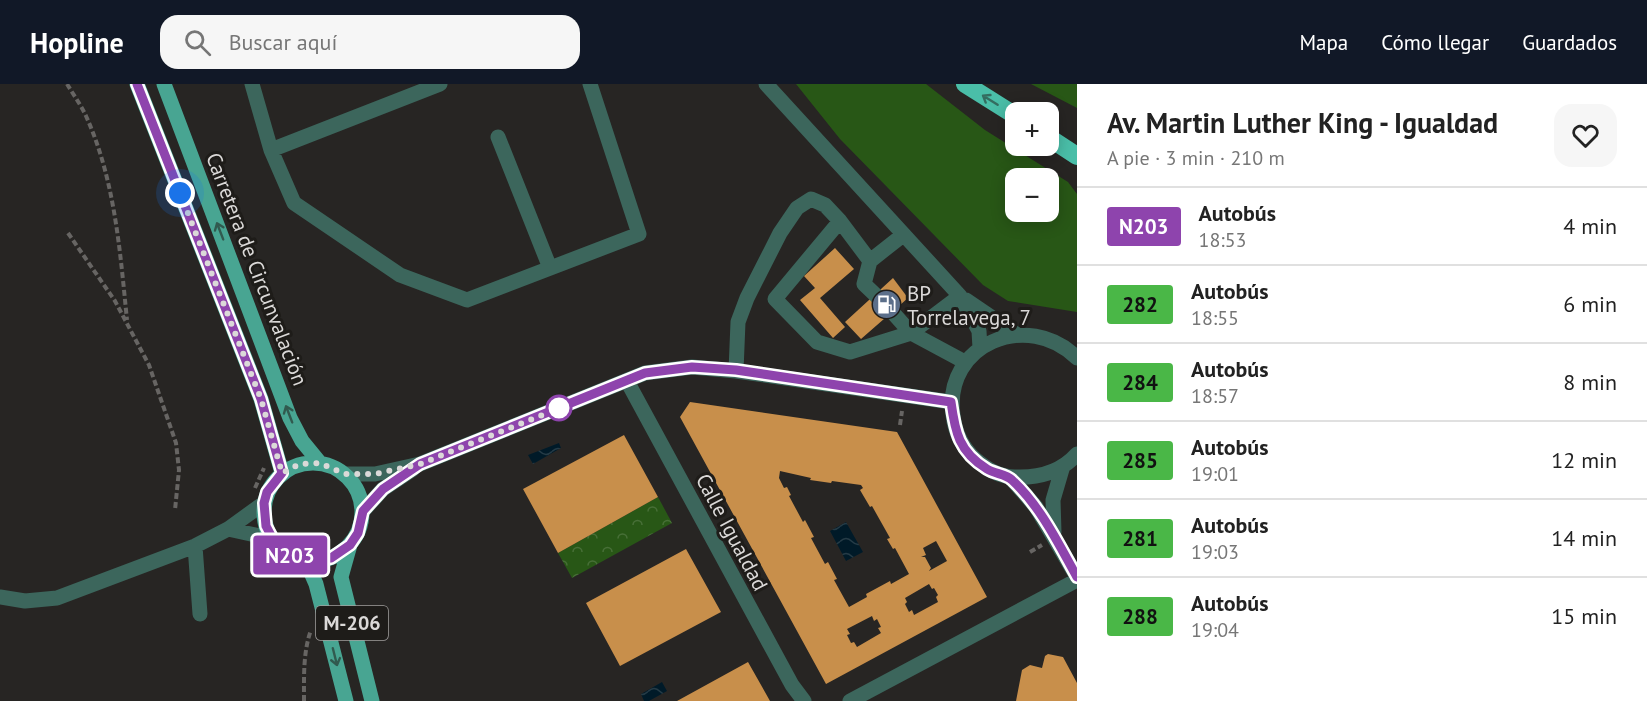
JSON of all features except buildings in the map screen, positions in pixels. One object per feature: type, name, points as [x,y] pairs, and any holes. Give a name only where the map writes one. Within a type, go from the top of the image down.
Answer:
[{"type":"highway","points":[[965,84],[1005,109]]},
{"type":"highway","points":[[1059,144],[1077,156]]},
{"type":"main road","name":"Carretera de Circunvalación","points":[[137,84],[261,399],[282,473]]},
{"type":"main road","name":"Carretera de Circunvalación","points":[[164,84],[290,418],[302,441],[320,463]]},
{"type":"main road","points":[[350,545],[331,558],[306,561],[286,554],[276,545],[266,526],[264,503],[267,492],[282,473],[300,464],[320,463],[345,474],[358,490],[363,511]]},
{"type":"main road","name":"M-206","points":[[363,511],[358,533],[350,545],[341,577],[372,701]]},
{"type":"main road","name":"M-206","points":[[306,561],[316,584],[346,701]]},
{"type":"street","points":[[252,84],[271,150],[294,203],[400,275],[467,300],[639,234],[590,84]]},
{"type":"street","points":[[271,150],[440,84]]},
{"type":"street","points":[[766,84],[960,296],[1016,334]]},
{"type":"street","points":[[498,137],[550,268]]},
{"type":"street","points":[[736,370],[738,322],[747,298],[780,233],[797,208],[811,199],[825,205],[870,261]]},
{"type":"street","points":[[840,221],[774,299],[817,342],[850,352],[911,333],[960,296]]},
{"type":"street","points":[[903,235],[870,261],[864,285],[911,333],[965,362]]},
{"type":"street","points":[[960,296],[979,331],[980,348]]},
{"type":"street","points":[[1073,459],[1039,477],[1010,477],[986,468],[966,451],[954,430],[951,402],[953,387],[965,362],[980,348],[997,339],[1016,334],[1035,335],[1062,346],[1077,358]]},
{"type":"street","points":[[345,474],[375,474],[420,464],[645,373],[692,367],[736,370],[951,402]]},
{"type":"street","name":"Calle Igualdad","points":[[627,381],[792,685],[804,701]]},
{"type":"street","points":[[1055,538],[1053,500],[1073,459]]},
{"type":"street","points":[[363,511],[383,489],[420,464]]},
{"type":"street","points":[[850,701],[1077,579],[1036,507],[1010,477]]},
{"type":"street","points":[[0,597],[25,601],[57,598],[195,546],[228,530],[264,503]]},
{"type":"street","points":[[228,530],[260,536],[276,545]]},
{"type":"street","points":[[195,546],[200,614]]},
{"type":"path","points":[[67,84],[86,115],[104,166],[119,242],[127,324]]},
{"type":"path","points":[[68,233],[115,301],[150,365],[176,443],[179,470],[175,510]]},
{"type":"path","points":[[252,492],[264,467],[264,459]]},
{"type":"path","points":[[304,701],[307,640],[313,622]]},
{"type":"green space","points":[[796,84],[926,84],[985,130],[1005,143],[1005,156],[1026,156],[1046,168],[1005,168],[1005,222],[1059,222],[1059,176],[1068,182],[1077,194],[1077,312],[1008,301],[983,285],[840,139]]},
{"type":"green space","points":[[1031,84],[1077,84],[1077,108]]},
{"type":"green space","points":[[658,497],[672,523],[572,578],[558,553]]},
{"type":"water","points":[[559,443],[561,448],[533,464],[528,455]]},
{"type":"water","points":[[846,522],[863,552],[846,561],[830,531]]},
{"type":"water","points":[[662,682],[667,691],[649,701],[644,701],[641,694]]},
{"type":"bus line","name":"N203","points":[[137,84],[261,399],[282,473],[267,492],[264,503],[266,526],[276,545],[286,554],[306,561],[331,558],[350,545],[358,533],[363,511],[383,489],[420,464],[645,373],[692,367],[736,370],[951,402],[954,430],[966,451],[986,468],[1010,477],[1036,507],[1077,577]]},
{"type":"place","name":"BP Torrelavega, 7","points":[[886,305]]},
{"type":"route","points":[[180,193],[261,399],[282,473],[300,464],[320,463],[345,474],[375,474],[420,464],[565,406],[559,408]]}]
